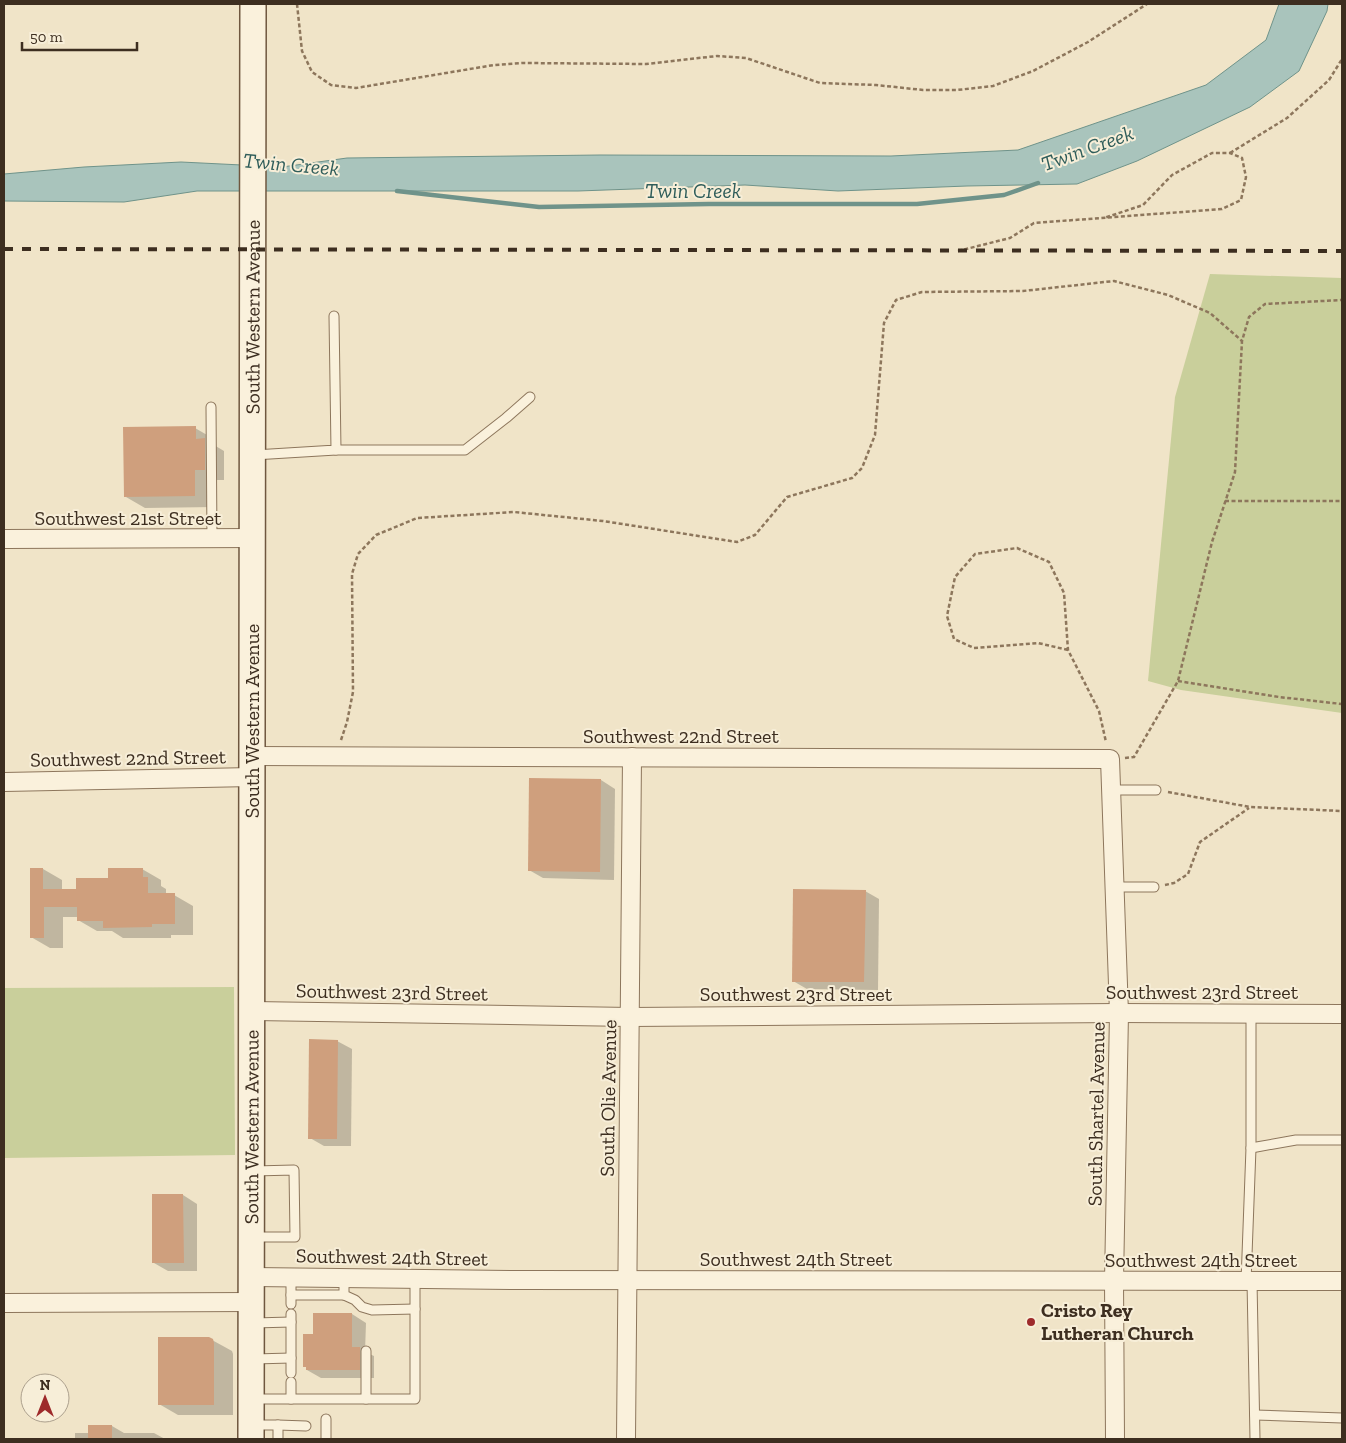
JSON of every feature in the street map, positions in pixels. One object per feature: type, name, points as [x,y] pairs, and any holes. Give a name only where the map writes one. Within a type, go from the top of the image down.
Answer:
[{"type":"main road","name":"South Western Avenue","points":[[251,1432],[253,4]]},
{"type":"street","name":"Southwest 21st Street","points":[[4,539],[253,538]]},
{"type":"street","name":"Southwest 22nd Street","points":[[4,782],[252,766],[335,756],[1110,759]]},
{"type":"street","name":"South Olie Avenue","points":[[626,1439],[632,758]]},
{"type":"street","name":"South Shartel Avenue","points":[[1110,759],[1118,1013],[1114,1281],[1115,1439]]},
{"type":"street","name":"Southwest 23rd Street","points":[[251,1011],[630,1017],[1118,1013],[1342,1014]]},
{"type":"street","name":"Southwest 24th Street","points":[[250,1277],[291,1277],[344,1286],[415,1279],[1342,1281]]},
{"type":"street","points":[[4,1303],[250,1312]]},
{"type":"lane","points":[[334,316],[336,450]]},
{"type":"lane","points":[[253,454],[336,450],[465,450],[530,397]]},
{"type":"lane","points":[[210,407],[212,539]]},
{"type":"lane","points":[[1111,790],[1156,790]]},
{"type":"lane","points":[[1114,887],[1154,887]]},
{"type":"lane","points":[[1251,1013],[1252,1148],[1249,1282],[1255,1439]]},
{"type":"lane","points":[[1252,1148],[1296,1140],[1342,1140]]},
{"type":"lane","points":[[250,1237],[295,1237],[294,1170],[251,1171]]},
{"type":"lane","points":[[291,1277],[291,1299],[344,1286],[362,1308],[372,1310],[415,1309]]},
{"type":"lane","points":[[251,1399],[415,1398],[415,1279]]},
{"type":"lane","points":[[250,1312],[291,1318],[291,1399]]},
{"type":"lane","points":[[366,1351],[366,1399]]},
{"type":"lane","points":[[251,1359],[291,1358]]},
{"type":"lane","points":[[1255,1416],[1342,1418]]},
{"type":"lane","points":[[326,1419],[326,1439]]},
{"type":"lane","points":[[278,1425],[278,1439]]},
{"type":"lane","points":[[251,1432],[278,1425],[306,1426]]},
{"type":"path","points":[[297,4],[302,51],[312,72],[331,85],[356,88],[494,65],[523,63],[646,64],[717,56],[746,58],[820,82],[923,90],[957,90],[993,86],[1033,71],[1088,42],[1147,4]]},
{"type":"path","points":[[1230,153],[1287,118],[1329,80],[1342,59]]},
{"type":"path","points":[[958,251],[1010,238],[1034,223],[1104,218],[1222,209],[1241,200],[1246,178],[1242,158],[1230,153],[1212,153],[1172,175],[1143,205],[1104,218]]},
{"type":"path","points":[[335,756],[347,722],[353,692],[352,574],[358,554],[376,535],[417,518],[514,512],[603,520],[738,542],[755,535],[787,497],[852,478],[862,468],[875,435],[884,323],[896,300],[922,292],[1024,291],[1114,281],[1168,295],[1210,313],[1242,342]]},
{"type":"path","points":[[1068,650],[1038,643],[974,648],[954,639],[947,616],[955,577],[975,554],[1017,548],[1049,562],[1064,594],[1068,650],[1100,711],[1110,759],[1134,758],[1178,681],[1212,542],[1235,472],[1242,342],[1248,317],[1265,304],[1342,300]]},
{"type":"path","points":[[1225,501],[1342,501]]},
{"type":"path","points":[[1178,681],[1279,697],[1342,704]]},
{"type":"path","points":[[1156,790],[1250,807],[1342,811]]},
{"type":"path","points":[[1154,887],[1174,883],[1188,874],[1200,842],[1250,807]]},
{"type":"green space","points":[[1210,274],[1342,278],[1342,713],[1181,690],[1148,681],[1175,397]]},
{"type":"green space","points":[[234,987],[235,1155],[4,1158],[4,988]]},
{"type":"water","points":[[1279,4],[1328,4],[1327,11],[1299,71],[1250,107],[1137,161],[1077,184],[838,191],[745,185],[578,191],[197,191],[124,202],[4,201],[4,174],[84,167],[181,162],[282,167],[347,158],[600,155],[891,156],[1018,150],[1206,85],[1266,40]]},
{"type":"building","points":[[196,426],[196,439],[205,438],[205,470],[195,470],[195,496],[124,497],[123,427]]},
{"type":"building","points":[[529,778],[601,779],[600,872],[528,871]]},
{"type":"building","points":[[30,868],[43,868],[43,889],[76,889],[76,878],[108,878],[108,868],[143,868],[143,877],[148,877],[148,893],[175,893],[175,924],[152,924],[152,927],[103,928],[103,921],[77,921],[77,907],[44,907],[44,938],[30,938]]},
{"type":"building","points":[[793,889],[866,890],[864,982],[792,982]]},
{"type":"building","points":[[309,1039],[338,1040],[337,1139],[308,1139]]},
{"type":"building","points":[[152,1194],[183,1194],[184,1263],[152,1263]]},
{"type":"building","points":[[313,1313],[352,1313],[352,1347],[360,1347],[360,1370],[306,1370],[306,1367],[303,1367],[303,1334],[313,1334]]},
{"type":"building","points":[[158,1337],[209,1337],[213,1339],[214,1405],[158,1405]]},
{"type":"building","points":[[88,1425],[112,1425],[112,1439],[88,1439]]},
{"type":"waterway","name":"Twin Creek","points":[[397,191],[539,207],[709,204],[917,204],[1004,195],[1038,183]]},
{"type":"railway","points":[[4,249],[1342,251]]},
{"type":"place","name":"Cristo Rey Lutheran Church","points":[[1031,1322]]}]
